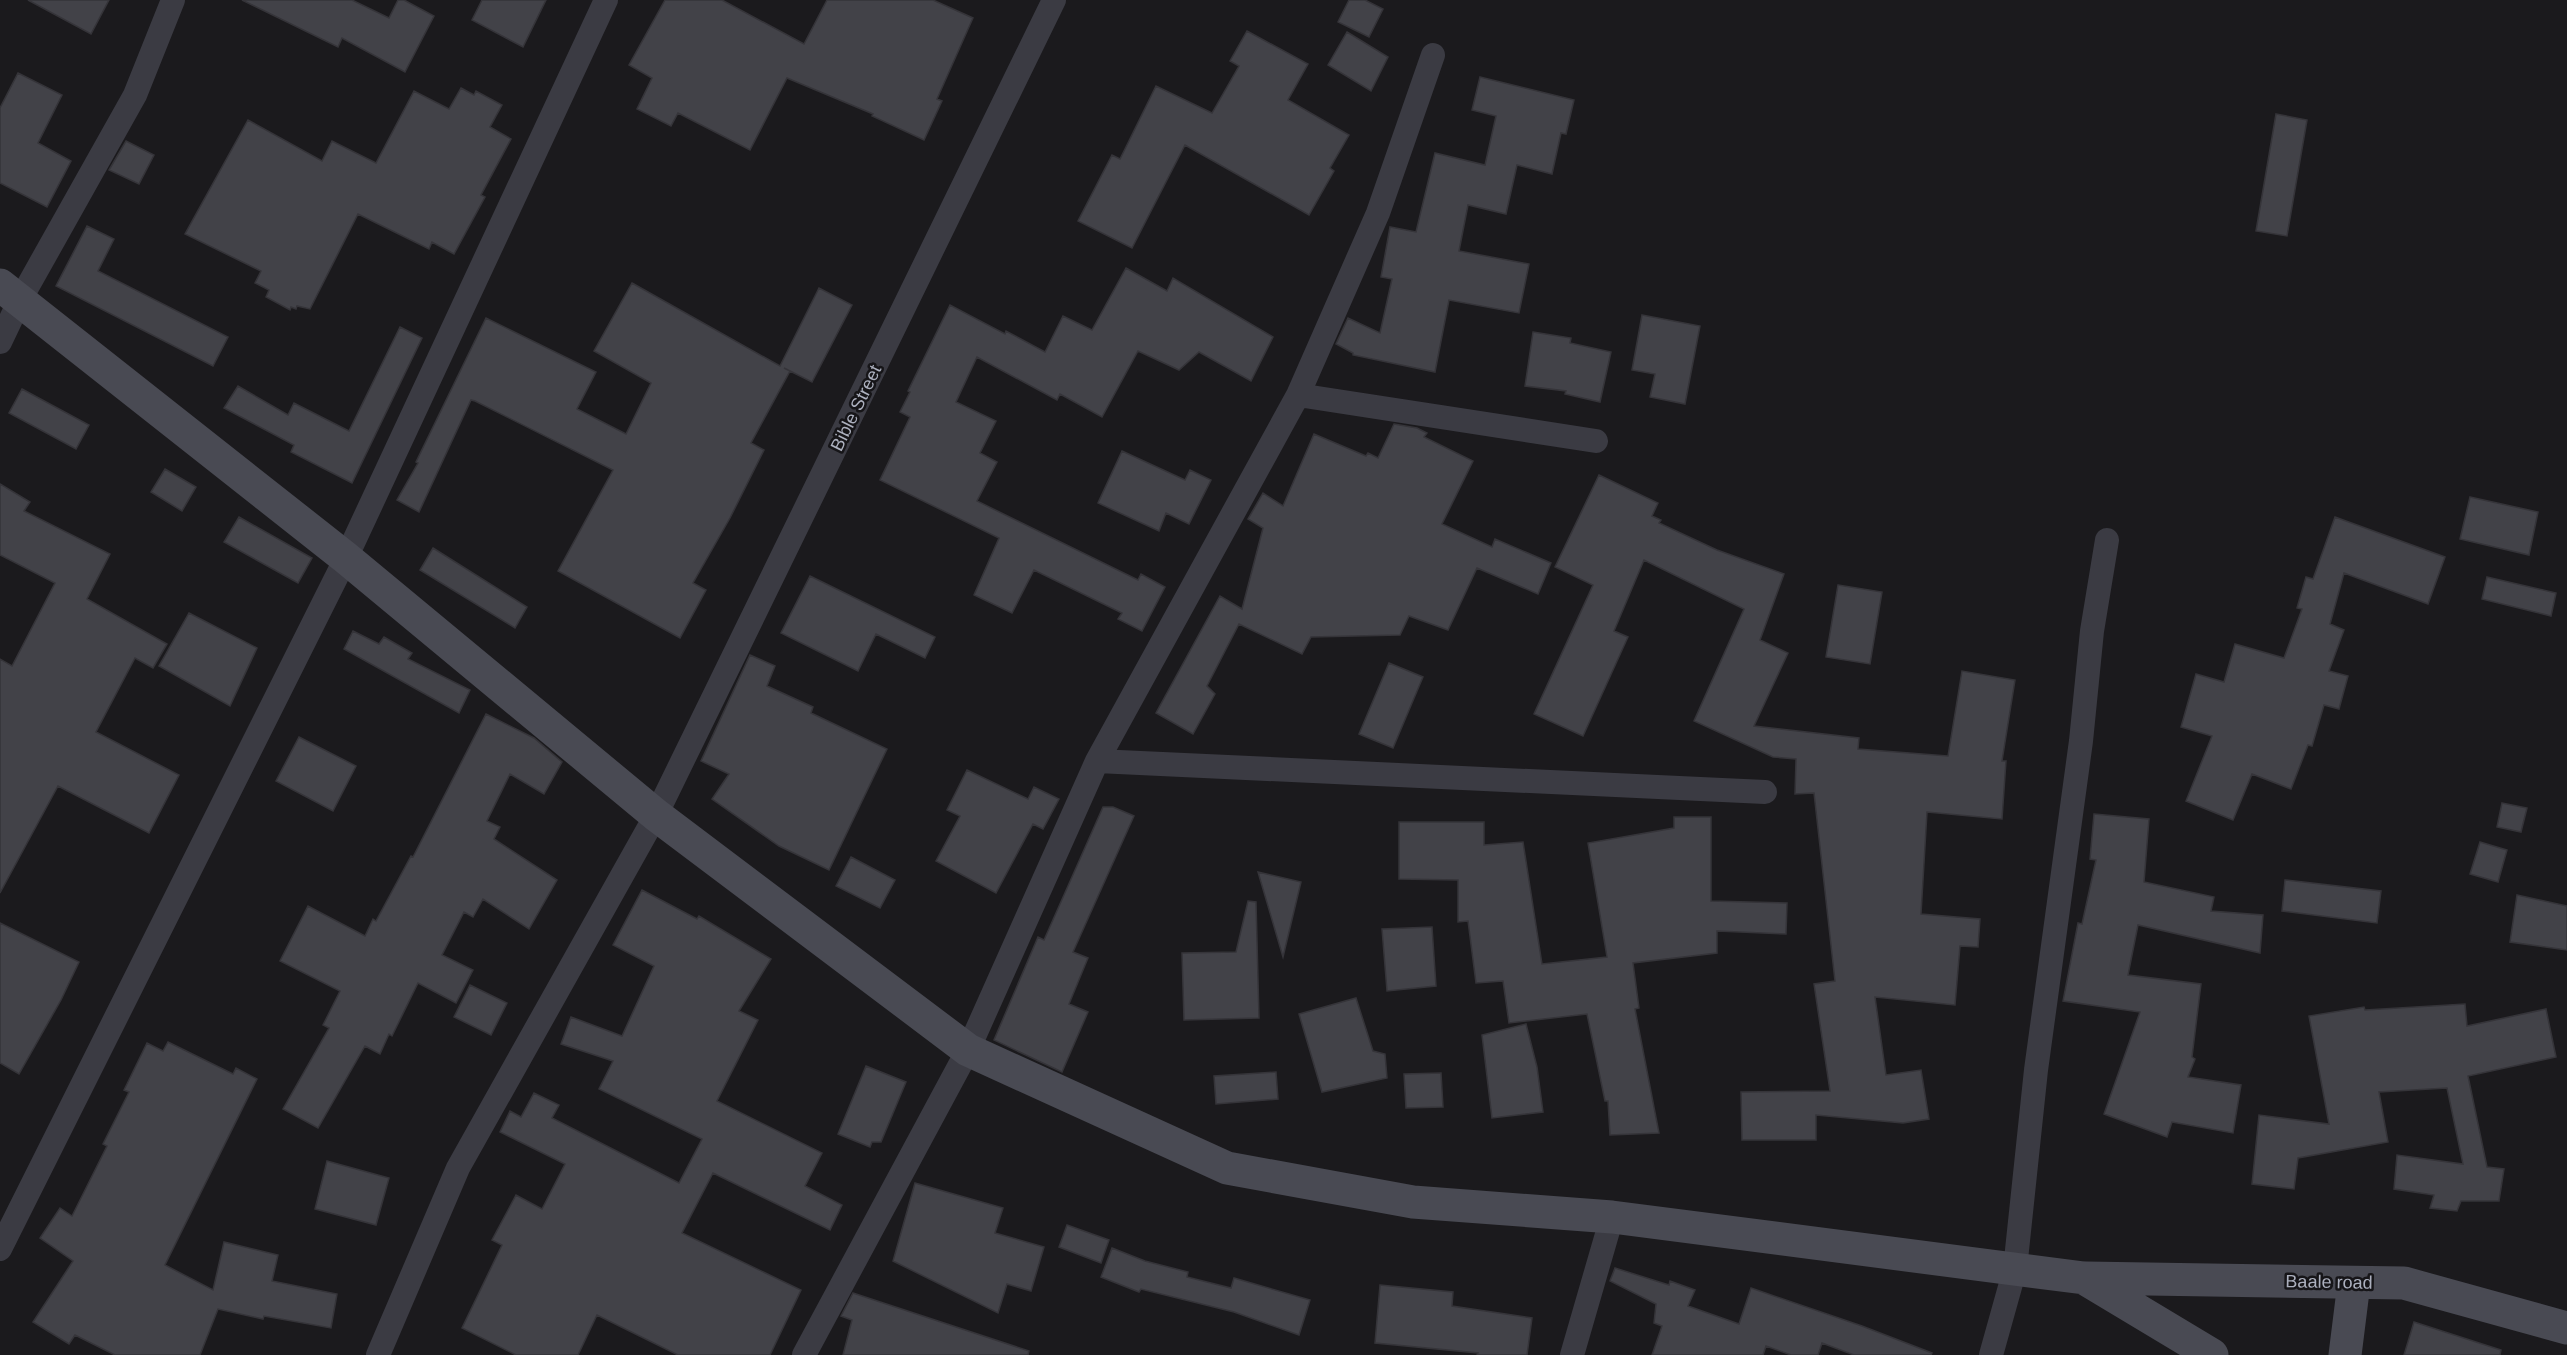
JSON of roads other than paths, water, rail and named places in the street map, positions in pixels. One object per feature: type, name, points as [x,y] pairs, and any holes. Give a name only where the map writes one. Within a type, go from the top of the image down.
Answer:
[{"type":"street","points":[[0,342],[10,293],[135,95],[174,0]]},
{"type":"street","points":[[0,1249],[346,558],[606,0]]},
{"type":"street","name":"Bible Street","points":[[378,1355],[458,1168],[656,815],[1054,0]]},
{"type":"street","points":[[804,1355],[968,1050],[1097,761],[1298,395],[1378,213],[1433,55]]},
{"type":"street","name":"Baale road","points":[[10,293],[346,558],[656,815],[968,1050],[1227,1168],[1413,1202],[1612,1217],[2084,1278],[2404,1283],[2567,1329]]},
{"type":"street","points":[[1298,395],[1596,441]]},
{"type":"street","points":[[1991,1355],[2015,1269],[2036,1070],[2081,741],[2092,631],[2107,540]]},
{"type":"street","points":[[1097,761],[1765,792]]},
{"type":"street","points":[[1572,1355],[1612,1217]]},
{"type":"street","points":[[2084,1278],[2212,1355]]},
{"type":"street","points":[[2344,1355],[2355,1283]]}]
